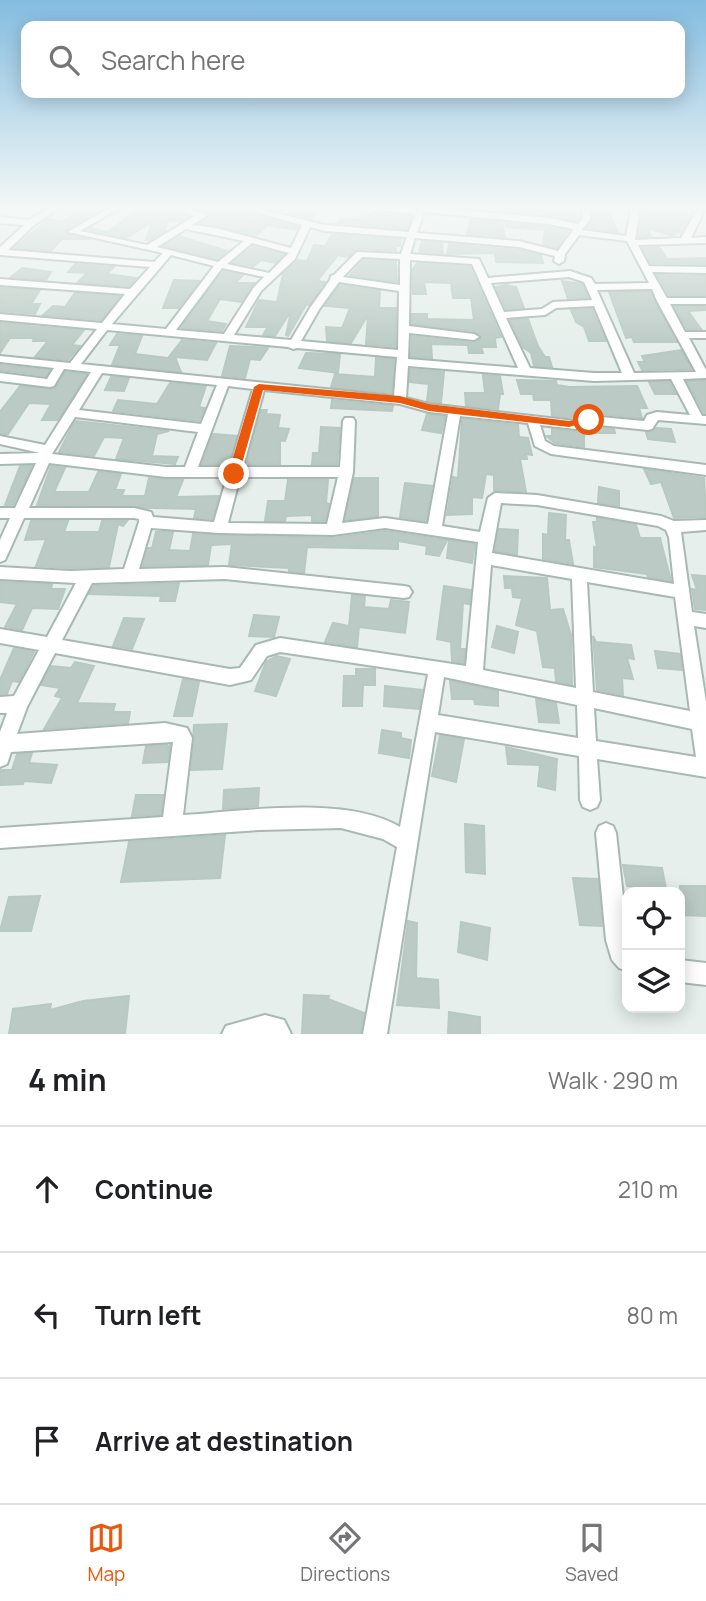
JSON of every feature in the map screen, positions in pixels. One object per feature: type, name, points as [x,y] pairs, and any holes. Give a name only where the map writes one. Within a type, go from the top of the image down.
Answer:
[{"type":"street","points":[[39,255],[155,265]]},
{"type":"street","points":[[0,377],[50,383],[165,255]]},
{"type":"street","points":[[182,255],[272,276]]},
{"type":"street","points":[[167,333],[220,265],[232,255]]},
{"type":"street","points":[[226,339],[257,289],[292,255]]},
{"type":"street","points":[[292,346],[317,299],[358,255]]},
{"type":"street","points":[[378,255],[476,261],[526,373]]},
{"type":"street","points":[[560,255],[559,263],[565,274]]},
{"type":"street","points":[[0,317],[526,373],[705,375],[662,301],[639,255]]},
{"type":"street","points":[[400,400],[405,329],[405,257]]},
{"type":"street","points":[[648,270],[706,270]]},
{"type":"street","points":[[485,281],[565,274],[580,275],[588,280],[629,375]]},
{"type":"street","points":[[334,278],[405,289]]},
{"type":"street","points":[[0,282],[132,292]]},
{"type":"street","points":[[592,287],[654,286]]},
{"type":"street","points":[[662,301],[706,301]]},
{"type":"street","points":[[500,315],[545,312],[553,305],[598,303]]},
{"type":"street","points":[[405,329],[474,337]]},
{"type":"street","points":[[682,335],[706,335]]},
{"type":"street","points":[[0,359],[400,400],[455,411],[576,425],[589,420],[650,426],[651,418],[657,416],[702,419]]},
{"type":"street","points":[[0,556],[47,454],[98,370]]},
{"type":"street","points":[[675,375],[702,419]]},
{"type":"street","points":[[189,473],[223,383]]},
{"type":"street","points":[[219,528],[259,387]]},
{"type":"street","points":[[434,529],[455,411]]},
{"type":"street","points":[[72,413],[206,429]]},
{"type":"street","points":[[533,420],[539,443],[551,450],[706,470]]},
{"type":"street","points":[[333,530],[346,472],[349,421]]},
{"type":"street","points":[[0,440],[47,454],[189,473],[346,472]]},
{"type":"street","points":[[0,459],[47,454]]},
{"type":"street","points":[[474,675],[486,538],[492,503],[499,496],[661,522],[671,527],[706,525]]},
{"type":"street","points":[[0,513],[134,513],[146,516],[130,575]]},
{"type":"street","points":[[146,522],[219,528],[333,530],[385,523],[486,538]]},
{"type":"street","points":[[671,527],[676,537],[684,618],[702,711],[706,761]]},
{"type":"street","points":[[484,558],[682,592]]},
{"type":"street","points":[[0,573],[88,576],[225,573],[404,592]]},
{"type":"street","points":[[579,573],[590,800]]},
{"type":"street","points":[[88,576],[19,704],[2,751],[165,732],[181,734],[183,738],[172,826]]},
{"type":"street","points":[[684,618],[706,621]]},
{"type":"street","points":[[0,636],[230,677],[245,675],[262,650],[280,645],[437,668],[586,697],[702,711]]},
{"type":"street","points":[[375,1034],[437,668]]},
{"type":"street","points":[[0,705],[19,704]]},
{"type":"street","points":[[429,722],[706,768]]},
{"type":"street","points":[[0,838],[341,818],[387,830],[407,842]]},
{"type":"street","points":[[606,833],[617,940],[622,954]]},
{"type":"street","points":[[685,972],[706,974]]},
{"type":"street","points":[[234,1034],[265,1027],[275,1028],[279,1034]]},
{"type":"building","points":[[202,255],[222,255],[217,259]]},
{"type":"building","points":[[242,255],[283,255],[276,263],[261,260],[253,267],[233,263]]},
{"type":"building","points":[[310,255],[338,255],[317,281],[325,282],[309,305],[306,305],[288,336],[286,335],[291,311],[275,336],[263,335],[268,327],[246,327],[259,300],[277,302],[283,274],[298,260],[307,261]]},
{"type":"building","points":[[495,255],[541,255],[543,263],[496,262]]},
{"type":"building","points":[[646,255],[665,255],[667,259],[706,258],[706,264],[651,263]]},
{"type":"building","points":[[363,260],[396,261],[397,282],[350,275]]},
{"type":"building","points":[[417,263],[470,267],[501,337],[495,338],[496,347],[481,347],[483,353],[469,353],[468,345],[431,344],[432,358],[411,357],[412,336],[474,343],[481,338],[474,331],[412,324],[412,314],[427,314],[427,319],[474,320],[471,298],[453,298],[451,283],[424,282],[426,294],[413,294],[412,271]]},
{"type":"building","points":[[75,264],[114,267],[107,274],[136,278],[129,286],[82,283],[78,282],[87,273],[68,272]]},
{"type":"building","points":[[22,268],[51,272],[46,280],[11,277]]},
{"type":"building","points":[[223,271],[243,275],[235,283],[254,283],[241,302],[220,299],[207,321],[226,324],[222,331],[181,328]]},
{"type":"building","points":[[657,275],[706,276],[706,295],[669,295]]},
{"type":"building","points":[[174,280],[200,281],[178,308],[163,308]]},
{"type":"building","points":[[562,281],[582,284],[588,298],[568,299]]},
{"type":"building","points":[[340,285],[380,291],[379,308],[396,308],[395,347],[366,344],[368,315],[351,343],[327,341],[326,327],[342,328],[350,308],[325,306]]},
{"type":"building","points":[[496,287],[516,287],[524,308],[506,309]]},
{"type":"building","points":[[0,288],[40,290],[31,304],[40,304],[35,314],[0,311]]},
{"type":"building","points":[[609,292],[650,292],[677,342],[634,342],[632,337],[626,338]]},
{"type":"building","points":[[75,293],[120,296],[101,320],[43,315],[53,306],[65,307]]},
{"type":"building","points":[[674,307],[706,307],[706,310],[688,311],[701,329],[687,329]]},
{"type":"building","points":[[592,309],[606,341],[589,341],[584,327],[576,322],[571,310]]},
{"type":"building","points":[[528,319],[538,346],[545,357],[549,357],[552,367],[534,366],[531,353],[523,347],[510,320]]},
{"type":"building","points":[[0,323],[30,325],[28,329],[31,326],[84,330],[72,345],[80,346],[68,360],[35,357],[48,341],[33,341],[34,338],[10,338],[0,353]]},
{"type":"building","points":[[117,334],[142,336],[135,354],[168,358],[182,340],[216,343],[207,360],[175,357],[181,372],[112,365],[120,345],[110,345]]},
{"type":"building","points":[[230,346],[268,348],[260,360],[250,359],[245,378],[222,376]]},
{"type":"building","points":[[681,350],[692,369],[642,370],[638,362],[645,362],[642,356]]},
{"type":"building","points":[[306,353],[340,354],[338,373],[299,368]]},
{"type":"building","points":[[376,358],[394,359],[392,393],[331,387],[335,374],[375,377]]},
{"type":"building","points":[[0,365],[50,370],[46,376],[0,370]]},
{"type":"building","points":[[410,369],[444,372],[441,403],[427,401],[429,384],[410,382]]},
{"type":"building","points":[[65,372],[87,374],[58,420],[42,420],[51,404],[29,403],[8,434],[0,434],[0,412],[20,386],[55,389]]},
{"type":"building","points":[[483,375],[500,376],[503,394],[500,394],[498,409],[466,406],[465,393],[485,393]]},
{"type":"building","points":[[111,377],[129,378],[124,391],[105,390]]},
{"type":"building","points":[[517,380],[556,381],[557,385],[569,387],[637,386],[647,408],[639,408],[642,418],[589,413],[575,418],[552,416],[551,400],[534,400],[533,394],[521,394]]},
{"type":"building","points":[[687,381],[706,381],[706,413],[704,413]]},
{"type":"building","points":[[649,382],[669,382],[676,394],[655,394]]},
{"type":"building","points":[[170,383],[206,386],[199,407],[205,408],[199,421],[113,411],[118,400],[157,404]]},
{"type":"building","points":[[332,400],[393,406],[392,411],[331,408]]},
{"type":"building","points":[[261,410],[267,410],[266,414],[280,415],[278,428],[289,429],[285,441],[280,440],[280,464],[246,464]]},
{"type":"building","points":[[427,414],[445,416],[441,433],[422,430]]},
{"type":"building","points":[[462,419],[518,425],[519,437],[528,438],[532,455],[526,454],[527,459],[520,459],[526,492],[494,490],[494,475],[486,474],[482,498],[472,497],[472,514],[447,515],[453,477],[458,478]]},
{"type":"building","points":[[75,421],[169,431],[157,434],[152,456],[178,457],[175,464],[116,459],[124,438],[104,437],[94,456],[59,452]]},
{"type":"building","points":[[321,427],[340,428],[337,464],[312,464],[313,453],[319,453]]},
{"type":"building","points":[[590,427],[614,429],[615,433],[584,433],[584,447],[555,443],[546,436],[552,436],[552,429],[576,432]]},
{"type":"building","points":[[656,428],[671,429],[675,442],[648,439],[646,432]]},
{"type":"building","points":[[213,434],[237,436],[228,464],[202,464]]},
{"type":"building","points":[[20,466],[32,466],[13,505],[5,505]]},
{"type":"building","points":[[51,466],[65,468],[54,492],[89,492],[98,472],[101,472],[121,474],[115,490],[124,490],[122,496],[145,496],[149,478],[183,480],[176,497],[219,496],[212,519],[194,518],[196,509],[37,505]]},
{"type":"building","points":[[644,469],[704,478],[706,517],[674,518],[661,482],[651,484]]},
{"type":"building","points":[[354,478],[378,478],[378,516],[345,520]]},
{"type":"building","points":[[288,480],[328,480],[326,503],[329,504],[325,521],[312,521],[312,515],[286,516],[285,521],[265,521],[268,501],[285,501]]},
{"type":"building","points":[[405,483],[432,486],[426,521],[400,517]]},
{"type":"building","points":[[599,487],[619,491],[619,506],[598,503]]},
{"type":"building","points":[[549,513],[566,515],[565,540],[569,540],[573,564],[543,559],[543,534],[548,535]]},
{"type":"building","points":[[597,518],[636,525],[640,538],[660,538],[671,581],[648,577],[647,574],[594,567],[594,547],[597,548],[593,522],[597,522]]},
{"type":"building","points":[[31,521],[68,521],[64,532],[99,532],[102,521],[127,521],[123,526],[118,524],[109,567],[70,568],[36,566],[46,539],[25,540]]},
{"type":"building","points":[[499,529],[518,530],[517,555],[495,551]]},
{"type":"building","points":[[385,531],[447,540],[439,556],[426,554],[427,546],[398,541],[398,549],[307,547],[304,573],[289,571],[289,568],[229,565],[232,544],[211,545],[208,565],[143,566],[156,532],[173,532],[169,550],[190,551],[193,534],[333,538]]},
{"type":"building","points":[[449,540],[475,544],[472,563],[447,558]]},
{"type":"building","points":[[692,575],[706,576],[706,610],[695,609],[692,589],[697,590]]},
{"type":"building","points":[[504,576],[547,578],[550,610],[563,609],[571,635],[572,685],[556,682],[555,668],[543,667],[537,631],[516,625],[522,598],[513,597],[512,588],[505,588]]},
{"type":"building","points":[[0,582],[52,584],[51,589],[65,589],[58,609],[32,608],[22,630],[5,627],[17,604],[0,602]]},
{"type":"building","points":[[179,583],[175,601],[160,601],[161,596],[89,594],[94,586]]},
{"type":"building","points":[[444,586],[471,590],[469,604],[463,603],[460,649],[465,649],[464,663],[452,661],[451,642],[437,639]]},
{"type":"building","points":[[352,595],[365,596],[364,607],[389,609],[391,600],[409,602],[405,633],[359,627],[357,647],[325,642],[333,623],[349,626]]},
{"type":"building","points":[[254,615],[279,617],[274,637],[249,636]]},
{"type":"building","points":[[124,618],[144,619],[132,649],[113,646]]},
{"type":"building","points":[[497,626],[518,632],[514,653],[492,647]]},
{"type":"building","points":[[593,636],[596,642],[631,645],[634,659],[627,658],[633,679],[622,678],[623,695],[597,690]]},
{"type":"building","points":[[14,648],[34,652],[19,682],[12,681],[7,694],[0,694],[0,680]]},
{"type":"building","points":[[655,651],[680,654],[682,670],[658,668]]},
{"type":"building","points":[[276,656],[290,659],[276,696],[255,691],[266,662]]},
{"type":"building","points":[[75,662],[94,666],[77,703],[115,704],[113,712],[130,712],[128,723],[44,729],[62,698],[55,696],[60,688],[41,685],[51,666],[71,668]]},
{"type":"building","points":[[356,669],[375,669],[375,685],[363,685],[362,706],[343,706],[344,676],[356,676]]},
{"type":"building","points":[[183,679],[199,682],[192,716],[174,716]]},
{"type":"building","points":[[450,681],[498,691],[498,706],[475,704],[474,699],[452,699]]},
{"type":"building","points":[[385,686],[422,690],[419,709],[384,706]]},
{"type":"building","points":[[536,699],[556,703],[559,723],[539,722]]},
{"type":"building","points":[[227,724],[222,769],[191,770],[194,725]]},
{"type":"building","points":[[382,730],[401,733],[401,738],[411,740],[409,758],[379,753]]},
{"type":"building","points":[[440,735],[464,739],[456,782],[432,776]]},
{"type":"building","points":[[167,745],[167,748],[170,745],[168,762],[143,763],[146,746]]},
{"type":"building","points":[[506,747],[557,759],[555,790],[538,786],[540,765],[508,764]]},
{"type":"building","points":[[32,753],[29,763],[57,765],[51,783],[24,781],[23,784],[0,785],[0,770],[12,770],[17,754]]},
{"type":"building","points":[[259,788],[258,806],[223,809],[224,790]]},
{"type":"building","points":[[136,795],[163,795],[161,815],[132,816]]},
{"type":"building","points":[[465,824],[484,826],[485,874],[466,872]]},
{"type":"building","points":[[225,835],[220,878],[121,882],[129,842]]},
{"type":"building","points":[[623,865],[662,868],[666,887],[627,886]]},
{"type":"building","points":[[573,878],[598,879],[602,926],[580,925]]},
{"type":"building","points":[[706,886],[706,916],[685,915],[685,887],[680,887]]},
{"type":"building","points":[[40,896],[31,931],[0,931],[9,897]]},
{"type":"building","points":[[408,921],[417,923],[416,978],[438,980],[439,1008],[397,1005]]},
{"type":"building","points":[[461,922],[490,928],[487,960],[458,952]]},
{"type":"building","points":[[304,995],[329,996],[328,999],[364,1013],[361,1034],[302,1034]]},
{"type":"building","points":[[129,996],[125,1034],[9,1034],[13,1009],[51,1004],[50,1010],[83,1001]]},
{"type":"building","points":[[449,1012],[480,1017],[480,1034],[448,1034]]},
{"type":"route","points":[[234,474],[259,387],[400,400],[429,408],[576,425],[589,420]]}]
